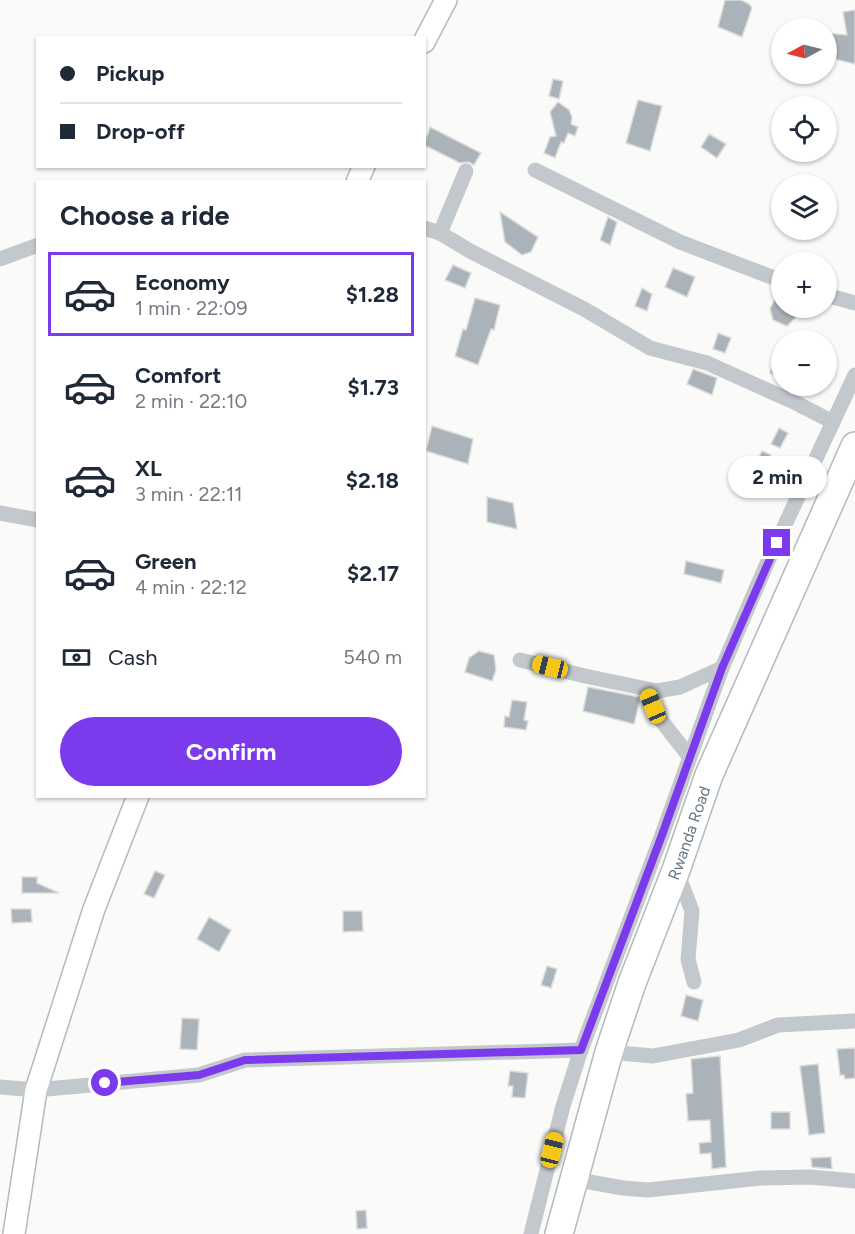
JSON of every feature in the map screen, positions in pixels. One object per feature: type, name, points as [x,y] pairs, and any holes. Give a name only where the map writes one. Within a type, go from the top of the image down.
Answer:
[{"type":"highway","name":"Rwanda Road","points":[[558,1234],[609,1052],[709,775],[855,446]]},
{"type":"street","points":[[426,38],[446,0]]},
{"type":"street","points":[[536,170],[672,238],[771,277]]},
{"type":"street","points":[[440,233],[466,171]]},
{"type":"street","points":[[426,229],[440,233],[470,251],[584,309],[650,348],[707,363],[833,422]]},
{"type":"street","points":[[0,259],[36,245]]},
{"type":"street","points":[[837,298],[855,303]]},
{"type":"street","points":[[531,1234],[563,1106],[581,1050],[722,668],[768,561],[855,375]]},
{"type":"street","points":[[0,513],[36,520]]},
{"type":"street","points":[[520,660],[646,690],[666,691],[722,668]]},
{"type":"street","points":[[646,690],[660,719],[689,756]]},
{"type":"street","points":[[14,1234],[36,1090],[94,909],[137,798]]},
{"type":"street","points":[[676,870],[692,911],[688,959],[694,982]]},
{"type":"street","points":[[609,1052],[653,1056],[739,1040],[778,1025],[855,1021]]},
{"type":"street","points":[[0,1087],[36,1090],[199,1075],[245,1060],[581,1050]]},
{"type":"street","points":[[573,1179],[648,1190],[761,1178],[810,1177],[855,1180]]},
{"type":"building","points":[[725,0],[741,0],[752,8],[742,37],[718,27]]},
{"type":"building","points":[[855,10],[855,64],[837,60],[837,34],[847,35],[843,12]]},
{"type":"building","points":[[553,79],[563,81],[559,99],[549,96]]},
{"type":"building","points":[[638,100],[662,106],[650,151],[626,143]]},
{"type":"building","points":[[558,102],[569,110],[572,117],[571,124],[578,127],[575,136],[568,133],[564,143],[561,142],[555,158],[544,153],[550,137],[556,136],[550,112]]},
{"type":"building","points":[[430,127],[481,153],[474,165],[469,162],[460,163],[426,146]]},
{"type":"building","points":[[709,134],[726,144],[717,158],[701,147]]},
{"type":"building","points":[[500,212],[538,237],[531,252],[522,255],[505,242]]},
{"type":"building","points":[[608,217],[617,222],[610,245],[600,240]]},
{"type":"building","points":[[453,265],[471,273],[465,288],[445,280]]},
{"type":"building","points":[[673,268],[695,277],[687,297],[665,287]]},
{"type":"building","points":[[642,288],[652,294],[647,311],[635,306]]},
{"type":"building","points":[[475,298],[500,305],[494,330],[491,329],[478,365],[455,356],[463,329],[466,330]]},
{"type":"building","points":[[772,318],[795,318],[787,326]]},
{"type":"building","points":[[718,333],[731,338],[725,353],[713,349]]},
{"type":"building","points":[[693,369],[717,378],[712,395],[687,384]]},
{"type":"building","points":[[432,426],[473,439],[468,464],[426,451]]},
{"type":"building","points":[[779,428],[788,433],[780,448],[771,444]]},
{"type":"building","points":[[762,451],[771,455],[756,495],[742,489],[749,469],[753,470]]},
{"type":"building","points":[[487,497],[513,503],[517,529],[487,522]]},
{"type":"building","points":[[686,561],[724,570],[721,583],[684,574]]},
{"type":"building","points":[[479,651],[494,655],[496,670],[492,681],[465,672],[469,658]]},
{"type":"building","points":[[588,687],[639,697],[634,724],[583,711]]},
{"type":"building","points":[[512,700],[527,702],[524,720],[528,721],[526,730],[504,727],[505,716],[509,717]]},
{"type":"building","points":[[155,871],[165,875],[154,898],[144,894]]},
{"type":"building","points":[[22,877],[37,877],[37,883],[59,893],[22,893]]},
{"type":"building","points":[[11,909],[31,909],[32,922],[12,923]]},
{"type":"building","points":[[343,911],[362,911],[363,931],[343,932]]},
{"type":"building","points":[[209,917],[231,930],[219,952],[197,939]]},
{"type":"building","points":[[547,966],[557,969],[551,988],[541,985]]},
{"type":"building","points":[[686,995],[703,1000],[698,1021],[681,1016]]},
{"type":"building","points":[[182,1018],[199,1019],[197,1050],[180,1049]]},
{"type":"building","points":[[855,1048],[855,1078],[845,1079],[844,1075],[840,1075],[837,1049]]},
{"type":"building","points":[[720,1056],[726,1167],[712,1169],[711,1153],[700,1154],[699,1143],[711,1142],[710,1120],[688,1121],[686,1094],[693,1093],[691,1059]]},
{"type":"building","points":[[818,1064],[825,1133],[809,1135],[800,1066]]},
{"type":"building","points":[[510,1071],[528,1073],[525,1098],[512,1097],[513,1086],[508,1086]]},
{"type":"building","points":[[771,1112],[790,1112],[790,1129],[771,1129]]},
{"type":"building","points":[[831,1157],[832,1169],[812,1167],[811,1158]]},
{"type":"building","points":[[366,1210],[367,1228],[357,1229],[356,1211]]},
{"type":"route","points":[[105,1083],[199,1075],[245,1060],[581,1050],[722,668],[777,543]]}]
